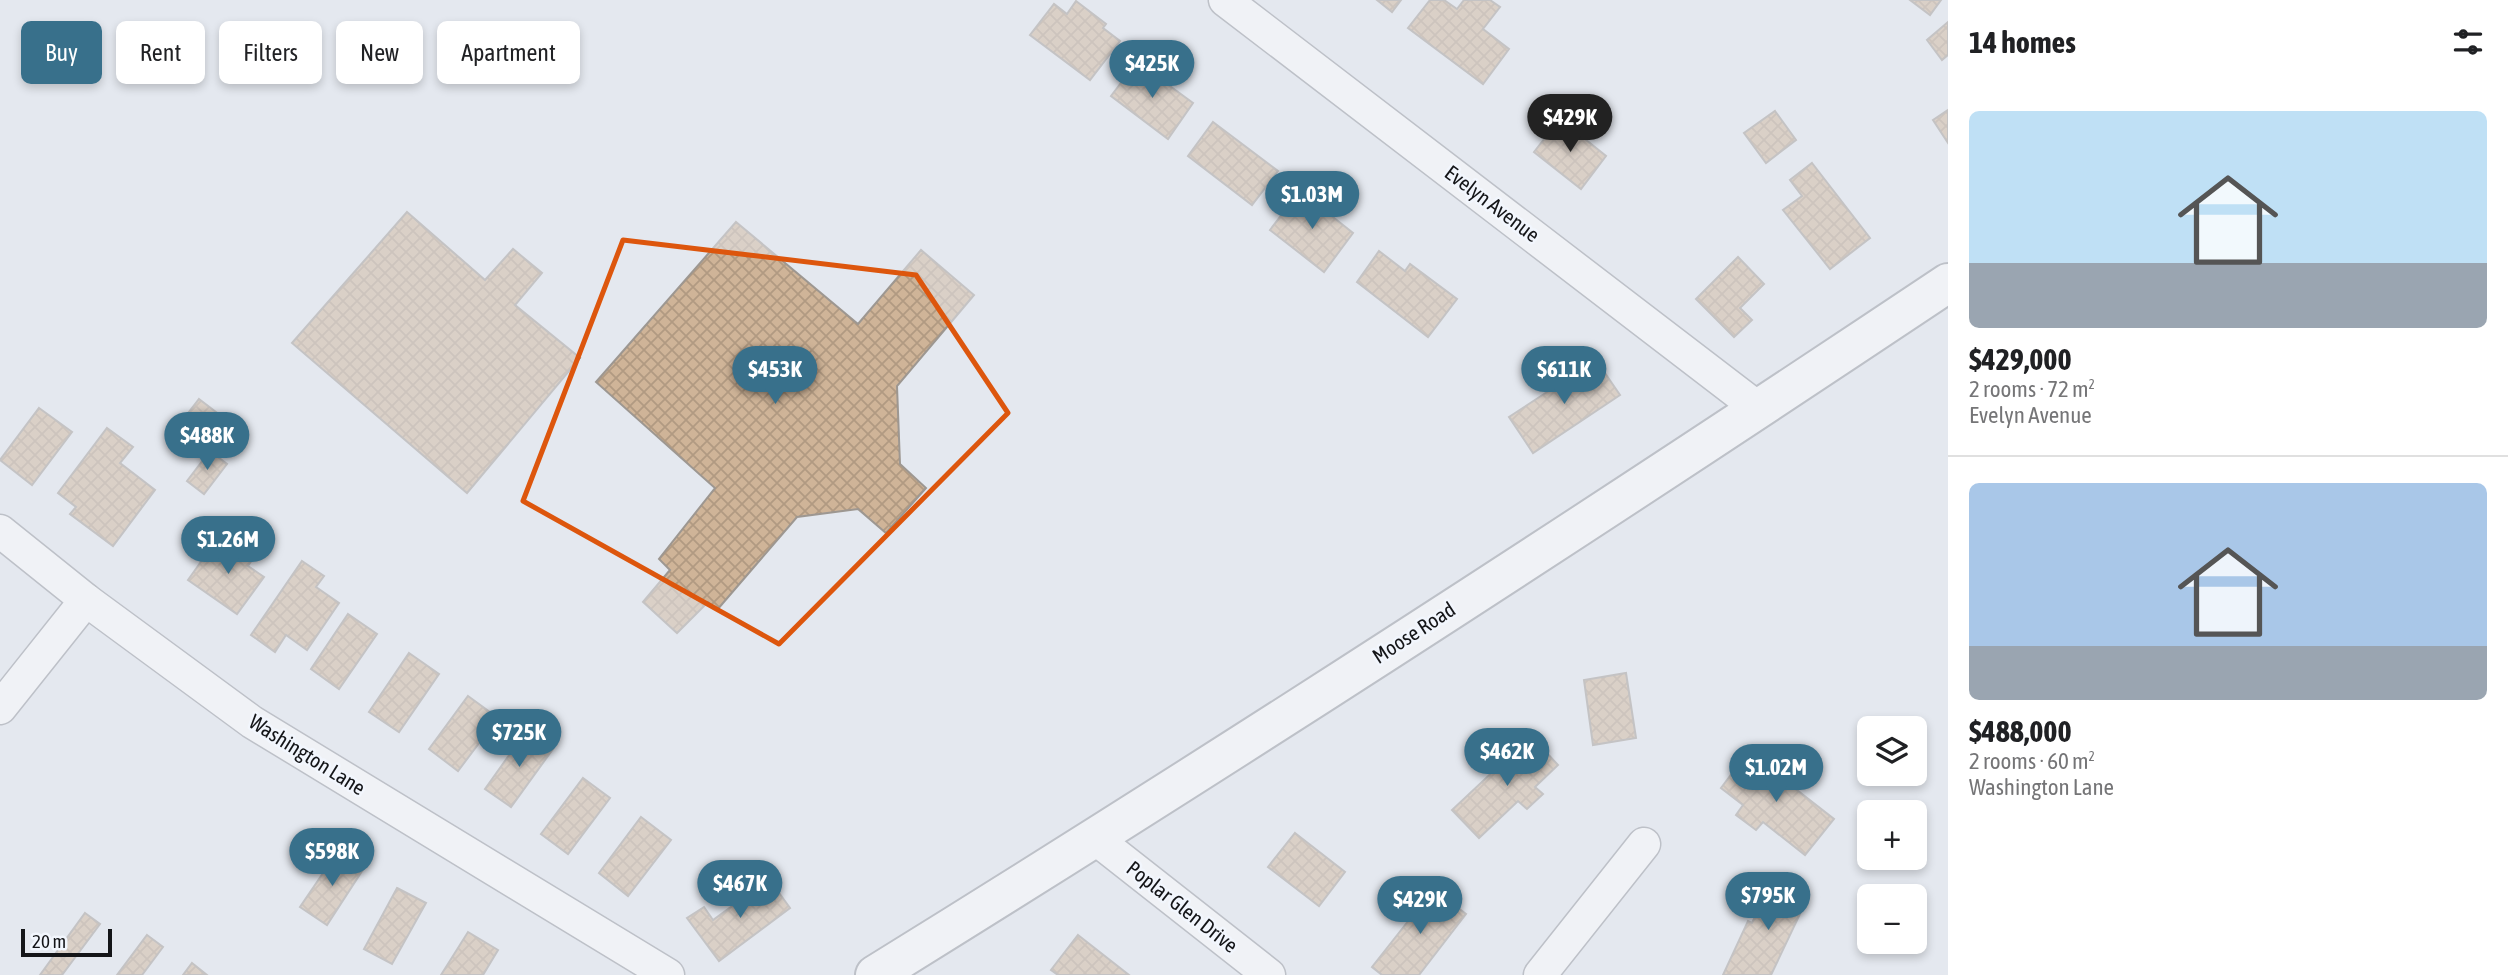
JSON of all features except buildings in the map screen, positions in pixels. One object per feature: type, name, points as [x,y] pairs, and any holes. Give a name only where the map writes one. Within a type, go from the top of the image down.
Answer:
[{"type":"street","name":"Evelyn Avenue","points":[[1225,0],[1759,409]]},
{"type":"street","name":"Moose Road","points":[[875,975],[1096,839],[1759,409],[1948,283]]},
{"type":"street","name":"Washington Lane","points":[[0,531],[86,600],[252,722],[668,975]]},
{"type":"street","points":[[0,708],[86,600]]},
{"type":"street","name":"Poplar Glen Drive","points":[[1096,839],[1269,975]]},
{"type":"street","points":[[1540,975],[1644,844]]},
{"type":"highlighted area","points":[[623,240],[916,275],[1008,413],[779,644],[523,501]]}]
